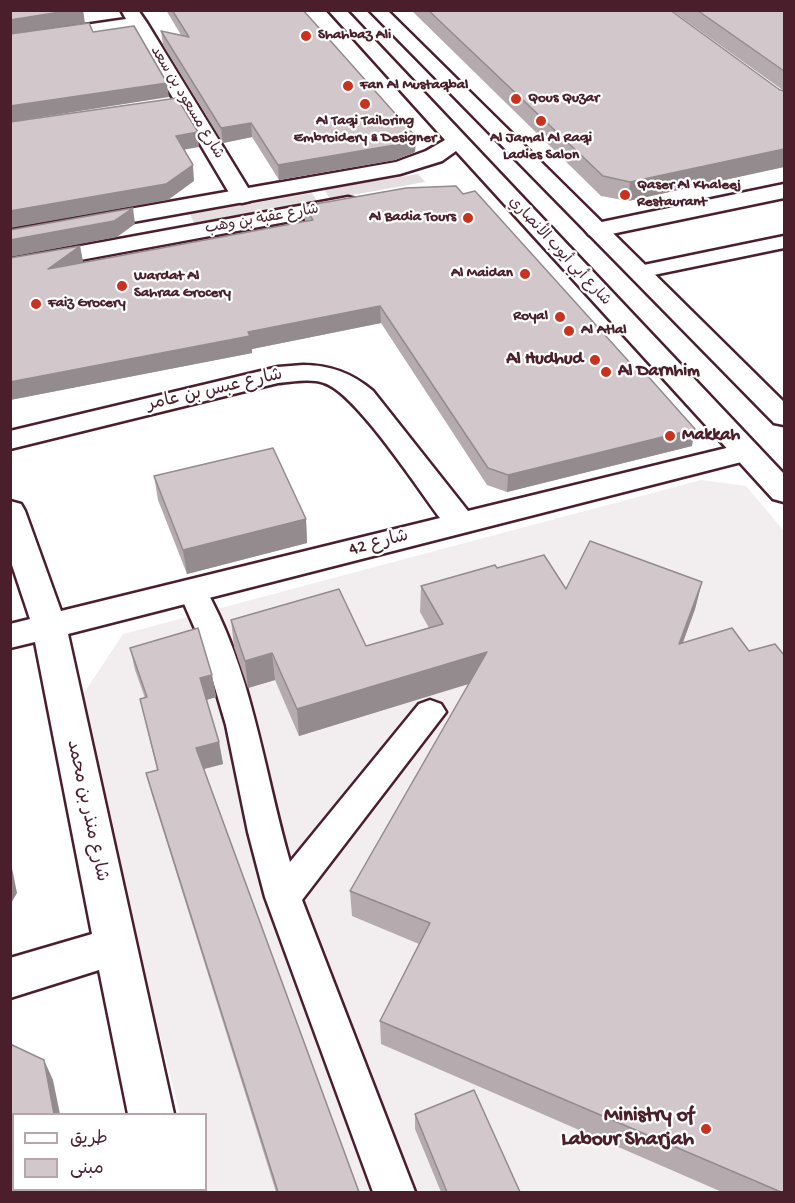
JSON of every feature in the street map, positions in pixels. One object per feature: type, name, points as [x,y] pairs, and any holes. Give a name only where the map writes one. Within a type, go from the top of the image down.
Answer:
[{"type":"street","name":"شارع أبي أيوب الأنصاري","points":[[336,10],[784,492]]},
{"type":"street","points":[[377,10],[784,417]]},
{"type":"street","points":[[10,42],[134,17]]},
{"type":"street","name":"شارع مسعود بن سعد","points":[[134,17],[242,196]]},
{"type":"street","points":[[162,107],[186,103]]},
{"type":"street","name":"شارع عقبة بن وهب","points":[[10,237],[400,168],[434,156],[458,141]]},
{"type":"street","points":[[597,230],[784,191]]},
{"type":"street","points":[[473,193],[514,203]]},
{"type":"street","name":"شارع عقبة بن وهب","points":[[21,264],[370,200]]},
{"type":"street","points":[[21,264],[47,251],[86,238],[92,231],[87,223]]},
{"type":"street","name":"شارع عبس بن عامر","points":[[10,440],[278,375],[303,372],[328,375],[350,384],[363,397],[461,524]]},
{"type":"street","name":"شارع 42","points":[[10,636],[747,452]]},
{"type":"street","name":"شارع منذر بن محمد","points":[[10,511],[49,626],[114,946],[151,1113]]},
{"type":"street","points":[[10,978],[114,946]]},
{"type":"lane","points":[[639,272],[784,242]]},
{"type":"lane","points":[[192,590],[218,647],[236,703],[265,832],[283,897],[394,1192]]},
{"type":"lane","points":[[283,897],[430,712]]},
{"type":"shaded area","points":[[418,174],[425,182],[330,199],[324,189]]},
{"type":"shaded area","points":[[312,193],[317,201],[194,223],[190,214]]},
{"type":"shaded area","points":[[701,480],[746,486],[784,531],[784,1192],[200,1192],[207,1191],[207,1113],[180,1113],[76,705],[123,634]]},
{"type":"building","points":[[10,10],[73,10],[10,20]]},
{"type":"building","points":[[172,10],[303,10],[416,137],[395,145],[278,165],[251,123],[221,128],[161,31],[189,37]]},
{"type":"building","points":[[428,10],[670,10],[784,91],[784,149],[630,182],[603,176]]},
{"type":"building","points":[[697,10],[784,10],[784,71]]},
{"type":"building","points":[[89,23],[93,32],[134,26],[167,83],[10,106],[10,34]]},
{"type":"building","points":[[177,98],[198,132],[176,136],[193,165],[166,184],[10,211],[10,122]]},
{"type":"building","points":[[456,186],[463,194],[475,191],[641,375],[646,374],[695,429],[508,475],[488,468],[380,306],[248,332],[250,336],[10,382],[10,258],[80,246],[48,269],[313,220],[304,206],[406,188]]},
{"type":"building","points":[[133,208],[114,221],[10,240],[10,230]]},
{"type":"building","points":[[273,448],[306,519],[183,550],[154,476]]},
{"type":"building","points":[[590,541],[702,582],[679,644],[732,628],[749,651],[775,644],[784,655],[784,1192],[380,1021],[430,923],[350,891],[487,652],[297,709],[272,653],[245,661],[231,620],[339,589],[366,646],[443,624],[421,586],[495,565],[497,568],[544,555],[566,589]]},
{"type":"building","points":[[198,628],[212,675],[200,678],[219,742],[196,748],[359,1192],[278,1192],[146,773],[158,770],[140,699],[147,697],[130,648]]},
{"type":"building","points":[[10,1044],[44,1060],[54,1113],[12,1113],[12,1191],[69,1192],[10,1192]]},
{"type":"building","points":[[474,1090],[520,1192],[447,1192],[415,1114]]},
{"type":"place","name":"Shahbaz Ali","points":[[306,36]]},
{"type":"place","name":"Fan Al Mustaqbal","points":[[348,86]]},
{"type":"place","name":"Qous Quzar","points":[[516,99]]},
{"type":"place","name":"Al Taqi Tailoring Embroidery & Designer","points":[[365,104]]},
{"type":"place","name":"Al Jamal Al Raqi Ladies Salon","points":[[541,121]]},
{"type":"place","name":"Qaser Al Khaleej Restaurant","points":[[625,195]]},
{"type":"place","name":"Al Badia Tours","points":[[468,218]]},
{"type":"place","name":"Al Maidan","points":[[525,274]]},
{"type":"place","name":"Wardat Al Sahraa Grocery","points":[[122,286]]},
{"type":"place","name":"Faiz Grocery","points":[[36,304]]},
{"type":"place","name":"Royal","points":[[560,317]]},
{"type":"place","name":"Al Atlal","points":[[569,331]]},
{"type":"place","name":"Al Hudhud","points":[[595,360]]},
{"type":"place","name":"Al Darnhim","points":[[606,372]]},
{"type":"place","name":"Makkah","points":[[670,436]]},
{"type":"place","name":"Ministry of Labour Sharjah","points":[[706,1129]]}]
